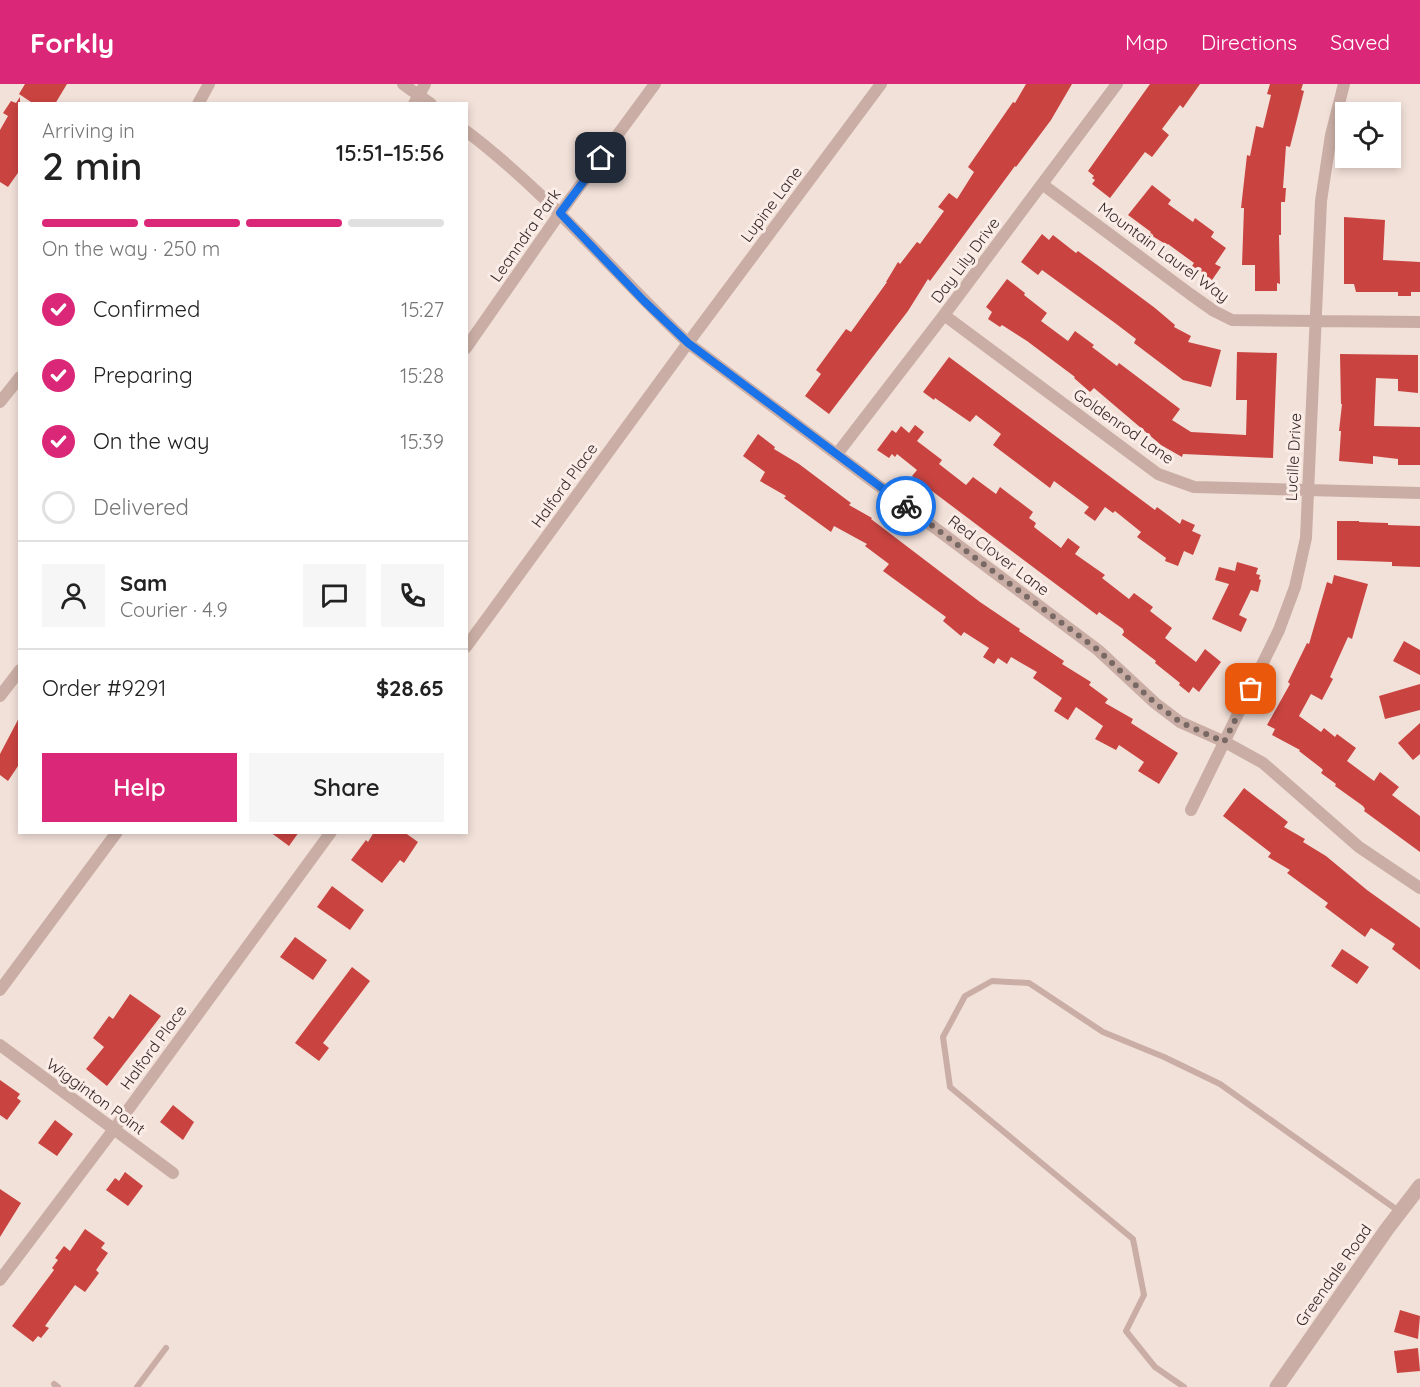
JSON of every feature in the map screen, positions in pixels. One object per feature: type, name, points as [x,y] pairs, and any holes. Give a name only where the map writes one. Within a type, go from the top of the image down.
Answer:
[{"type":"street","points":[[199,102],[209,84]]},
{"type":"street","points":[[403,84],[419,94]]},
{"type":"street","name":"Leanndra Park","points":[[468,345],[560,213],[655,84]]},
{"type":"street","name":"Lupine Lane","points":[[688,343],[881,84]]},
{"type":"street","name":"Day Lily Drive","points":[[837,454],[1117,84]]},
{"type":"street","name":"Lucille Drive","points":[[1191,810],[1279,630],[1294,587],[1306,538],[1321,201],[1331,135],[1344,84]]},
{"type":"street","name":"Red Clover Lane","points":[[468,132],[490,149],[560,213],[644,301],[688,343],[1098,650],[1155,703],[1180,722],[1263,763],[1359,847],[1420,888]]},
{"type":"street","name":"Mountain Laurel Way","points":[[1042,184],[1190,294],[1232,320],[1316,319],[1420,322]]},
{"type":"street","name":"Goldenrod Lane","points":[[944,315],[1158,474],[1194,487],[1420,493]]},
{"type":"street","name":"Halford Place","points":[[468,644],[688,343]]},
{"type":"street","points":[[0,402],[18,380]]},
{"type":"street","points":[[0,696],[18,673]]},
{"type":"street","points":[[0,990],[116,834]]},
{"type":"street","name":"Halford Place","points":[[0,1280],[4,1265],[114,1129],[330,834]]},
{"type":"street","name":"Wigginton Point","points":[[0,1045],[173,1173]]},
{"type":"street","name":"Greendale Road","points":[[1277,1387],[1420,1186]]},
{"type":"lane","points":[[1184,1387],[1155,1367],[1126,1331],[1144,1295],[1133,1239],[950,1087],[943,1037],[965,996],[992,981],[1029,983],[1103,1032],[1220,1084],[1400,1212]]},
{"type":"lane","points":[[137,1387],[166,1348]]},
{"type":"building","points":[[25,84],[67,84],[56,102],[31,102],[19,94]]},
{"type":"building","points":[[1026,84],[1072,84],[1051,120],[930,281],[928,279],[908,311],[829,414],[805,396],[821,374],[816,370],[846,329],[851,332],[887,282],[898,262],[900,264],[917,242],[920,244],[944,211],[938,207],[949,193],[957,199],[974,172],[968,167],[1013,102],[1015,103]]},
{"type":"building","points":[[1150,84],[1200,84],[1183,108],[1180,105],[1162,129],[1169,135],[1152,157],[1145,152],[1110,198],[1092,184],[1095,180],[1092,178],[1094,176],[1088,171]]},
{"type":"building","points":[[1270,84],[1303,84],[1301,90],[1304,91],[1290,147],[1286,146],[1283,188],[1286,188],[1285,202],[1281,202],[1281,235],[1279,235],[1280,284],[1277,283],[1277,291],[1255,291],[1255,265],[1242,265],[1244,208],[1241,208],[1247,155],[1250,156],[1256,126],[1263,128],[1271,95],[1267,94]]},
{"type":"building","points":[[20,97],[20,102],[18,102],[18,173],[8,187],[0,182],[0,130],[8,116],[3,113],[11,101],[16,103]]},
{"type":"building","points":[[1152,185],[1171,200],[1168,204],[1193,222],[1195,218],[1214,232],[1211,237],[1226,248],[1215,264],[1221,267],[1212,280],[1192,266],[1194,263],[1168,244],[1149,234],[1151,232],[1128,215]]},
{"type":"building","points":[[1344,217],[1385,220],[1383,260],[1420,262],[1420,292],[1411,292],[1411,296],[1398,296],[1398,292],[1356,292],[1354,284],[1344,284]]},
{"type":"building","points":[[1042,234],[1049,240],[1053,235],[1076,253],[1078,251],[1100,267],[1155,308],[1175,325],[1174,327],[1191,336],[1188,342],[1221,350],[1211,387],[1183,380],[1134,343],[1136,339],[1115,323],[1042,270],[1038,275],[1021,262]]},
{"type":"building","points":[[1007,279],[1047,313],[1041,321],[1068,341],[1075,331],[1117,366],[1119,363],[1180,409],[1172,420],[1191,432],[1246,435],[1247,400],[1236,400],[1237,352],[1277,353],[1273,458],[1183,454],[1182,457],[1161,445],[1094,388],[1090,392],[1075,377],[1027,341],[988,319],[992,312],[986,307]]},
{"type":"building","points":[[1340,354],[1418,355],[1418,393],[1398,391],[1398,379],[1376,378],[1374,426],[1420,427],[1420,465],[1398,465],[1398,459],[1373,456],[1373,464],[1339,461],[1342,404]]},
{"type":"building","points":[[949,357],[1155,510],[1157,507],[1180,524],[1182,519],[1195,525],[1192,531],[1201,535],[1193,555],[1184,551],[1178,566],[1165,561],[1166,558],[1137,537],[1141,532],[1115,511],[1113,513],[1105,507],[1095,521],[1084,513],[1089,507],[1054,481],[1050,488],[993,445],[1001,434],[976,415],[970,422],[923,392]]},
{"type":"building","points":[[915,425],[924,432],[917,441],[942,460],[939,464],[966,485],[973,477],[996,494],[1000,487],[1033,512],[1029,518],[1036,523],[1034,527],[1061,548],[1068,538],[1080,547],[1075,554],[1105,575],[1102,578],[1129,599],[1134,593],[1153,607],[1150,611],[1172,628],[1165,638],[1196,662],[1205,649],[1221,662],[1199,692],[1193,687],[1189,693],[1155,663],[1156,661],[1122,635],[1123,629],[1099,612],[1097,615],[912,476],[917,470],[897,454],[895,457],[892,454],[889,458],[877,450],[892,430],[896,433],[901,426],[909,433]]},
{"type":"building","points":[[758,434],[775,447],[774,449],[799,464],[851,503],[849,505],[872,518],[980,602],[1064,661],[1062,664],[1091,682],[1089,685],[1108,699],[1105,703],[1133,719],[1131,723],[1178,753],[1159,784],[1138,771],[1144,762],[1119,745],[1116,750],[1095,739],[1103,726],[1076,707],[1068,720],[1054,711],[1062,698],[1033,678],[1037,672],[1011,657],[1007,664],[998,658],[994,664],[983,657],[989,648],[964,632],[961,636],[943,621],[946,617],[883,571],[889,564],[865,546],[867,544],[834,526],[831,532],[784,498],[786,496],[760,481],[765,472],[743,456]]},
{"type":"building","points":[[1337,521],[1420,526],[1420,567],[1392,566],[1392,562],[1337,560]]},
{"type":"building","points":[[1237,562],[1258,568],[1256,574],[1260,575],[1261,580],[1258,592],[1251,590],[1239,615],[1247,619],[1241,632],[1212,619],[1229,584],[1215,580],[1219,567],[1235,571]]},
{"type":"building","points":[[1334,575],[1368,584],[1352,639],[1348,637],[1330,677],[1333,679],[1322,700],[1311,694],[1299,716],[1321,732],[1324,728],[1335,737],[1337,734],[1356,748],[1347,761],[1374,781],[1380,772],[1399,787],[1392,795],[1420,816],[1420,852],[1364,811],[1363,806],[1335,786],[1336,784],[1321,773],[1323,770],[1300,750],[1272,735],[1275,729],[1267,725],[1290,684],[1288,682],[1307,643],[1309,644],[1327,582],[1332,584]]},
{"type":"building","points":[[1404,641],[1420,650],[1420,675],[1393,661]]},
{"type":"building","points":[[1420,684],[1420,710],[1385,719],[1379,696]]},
{"type":"building","points":[[18,720],[18,766],[8,781],[0,775],[0,754]]},
{"type":"building","points":[[1420,723],[1420,754],[1413,760],[1398,743]]},
{"type":"building","points":[[1244,788],[1288,822],[1284,827],[1305,839],[1303,842],[1326,856],[1367,890],[1420,928],[1420,970],[1392,949],[1395,944],[1371,928],[1365,937],[1325,907],[1328,903],[1287,873],[1290,870],[1268,857],[1271,853],[1223,816]]},
{"type":"building","points":[[273,834],[298,834],[289,846]]},
{"type":"building","points":[[373,834],[407,834],[418,842],[404,863],[400,860],[382,883],[351,860],[366,840],[368,842]]},
{"type":"building","points":[[332,886],[364,910],[350,930],[317,907]]},
{"type":"building","points":[[295,937],[327,960],[313,980],[280,957]]},
{"type":"building","points":[[1342,949],[1369,967],[1357,984],[1331,966]]},
{"type":"building","points":[[352,967],[370,981],[323,1043],[329,1048],[319,1061],[295,1043]]},
{"type":"building","points":[[130,994],[161,1016],[107,1086],[86,1069],[104,1047],[93,1038],[109,1016],[113,1019]]},
{"type":"building","points":[[0,1080],[20,1094],[17,1098],[21,1101],[7,1120],[0,1115]]},
{"type":"building","points":[[173,1105],[194,1122],[183,1140],[160,1122]]},
{"type":"building","points":[[55,1120],[73,1134],[57,1156],[38,1143]]},
{"type":"building","points":[[125,1172],[143,1186],[128,1206],[106,1190],[115,1178],[119,1181]]},
{"type":"building","points":[[0,1189],[21,1203],[0,1237]]},
{"type":"building","points":[[85,1229],[105,1243],[101,1248],[108,1253],[96,1270],[99,1273],[85,1292],[75,1285],[45,1326],[49,1328],[41,1338],[38,1336],[33,1342],[12,1326],[54,1270],[52,1268],[58,1260],[55,1258],[64,1246],[70,1251]]},
{"type":"building","points":[[1400,1310],[1420,1316],[1418,1339],[1394,1332]]},
{"type":"building","points":[[1418,1348],[1420,1371],[1397,1373],[1394,1351]]},
{"type":"way so far","points":[[906,506],[1098,650],[1155,703],[1180,722],[1224,742],[1251,689]]},
{"type":"route","points":[[601,158],[560,213],[644,301],[688,343],[906,506]]}]
